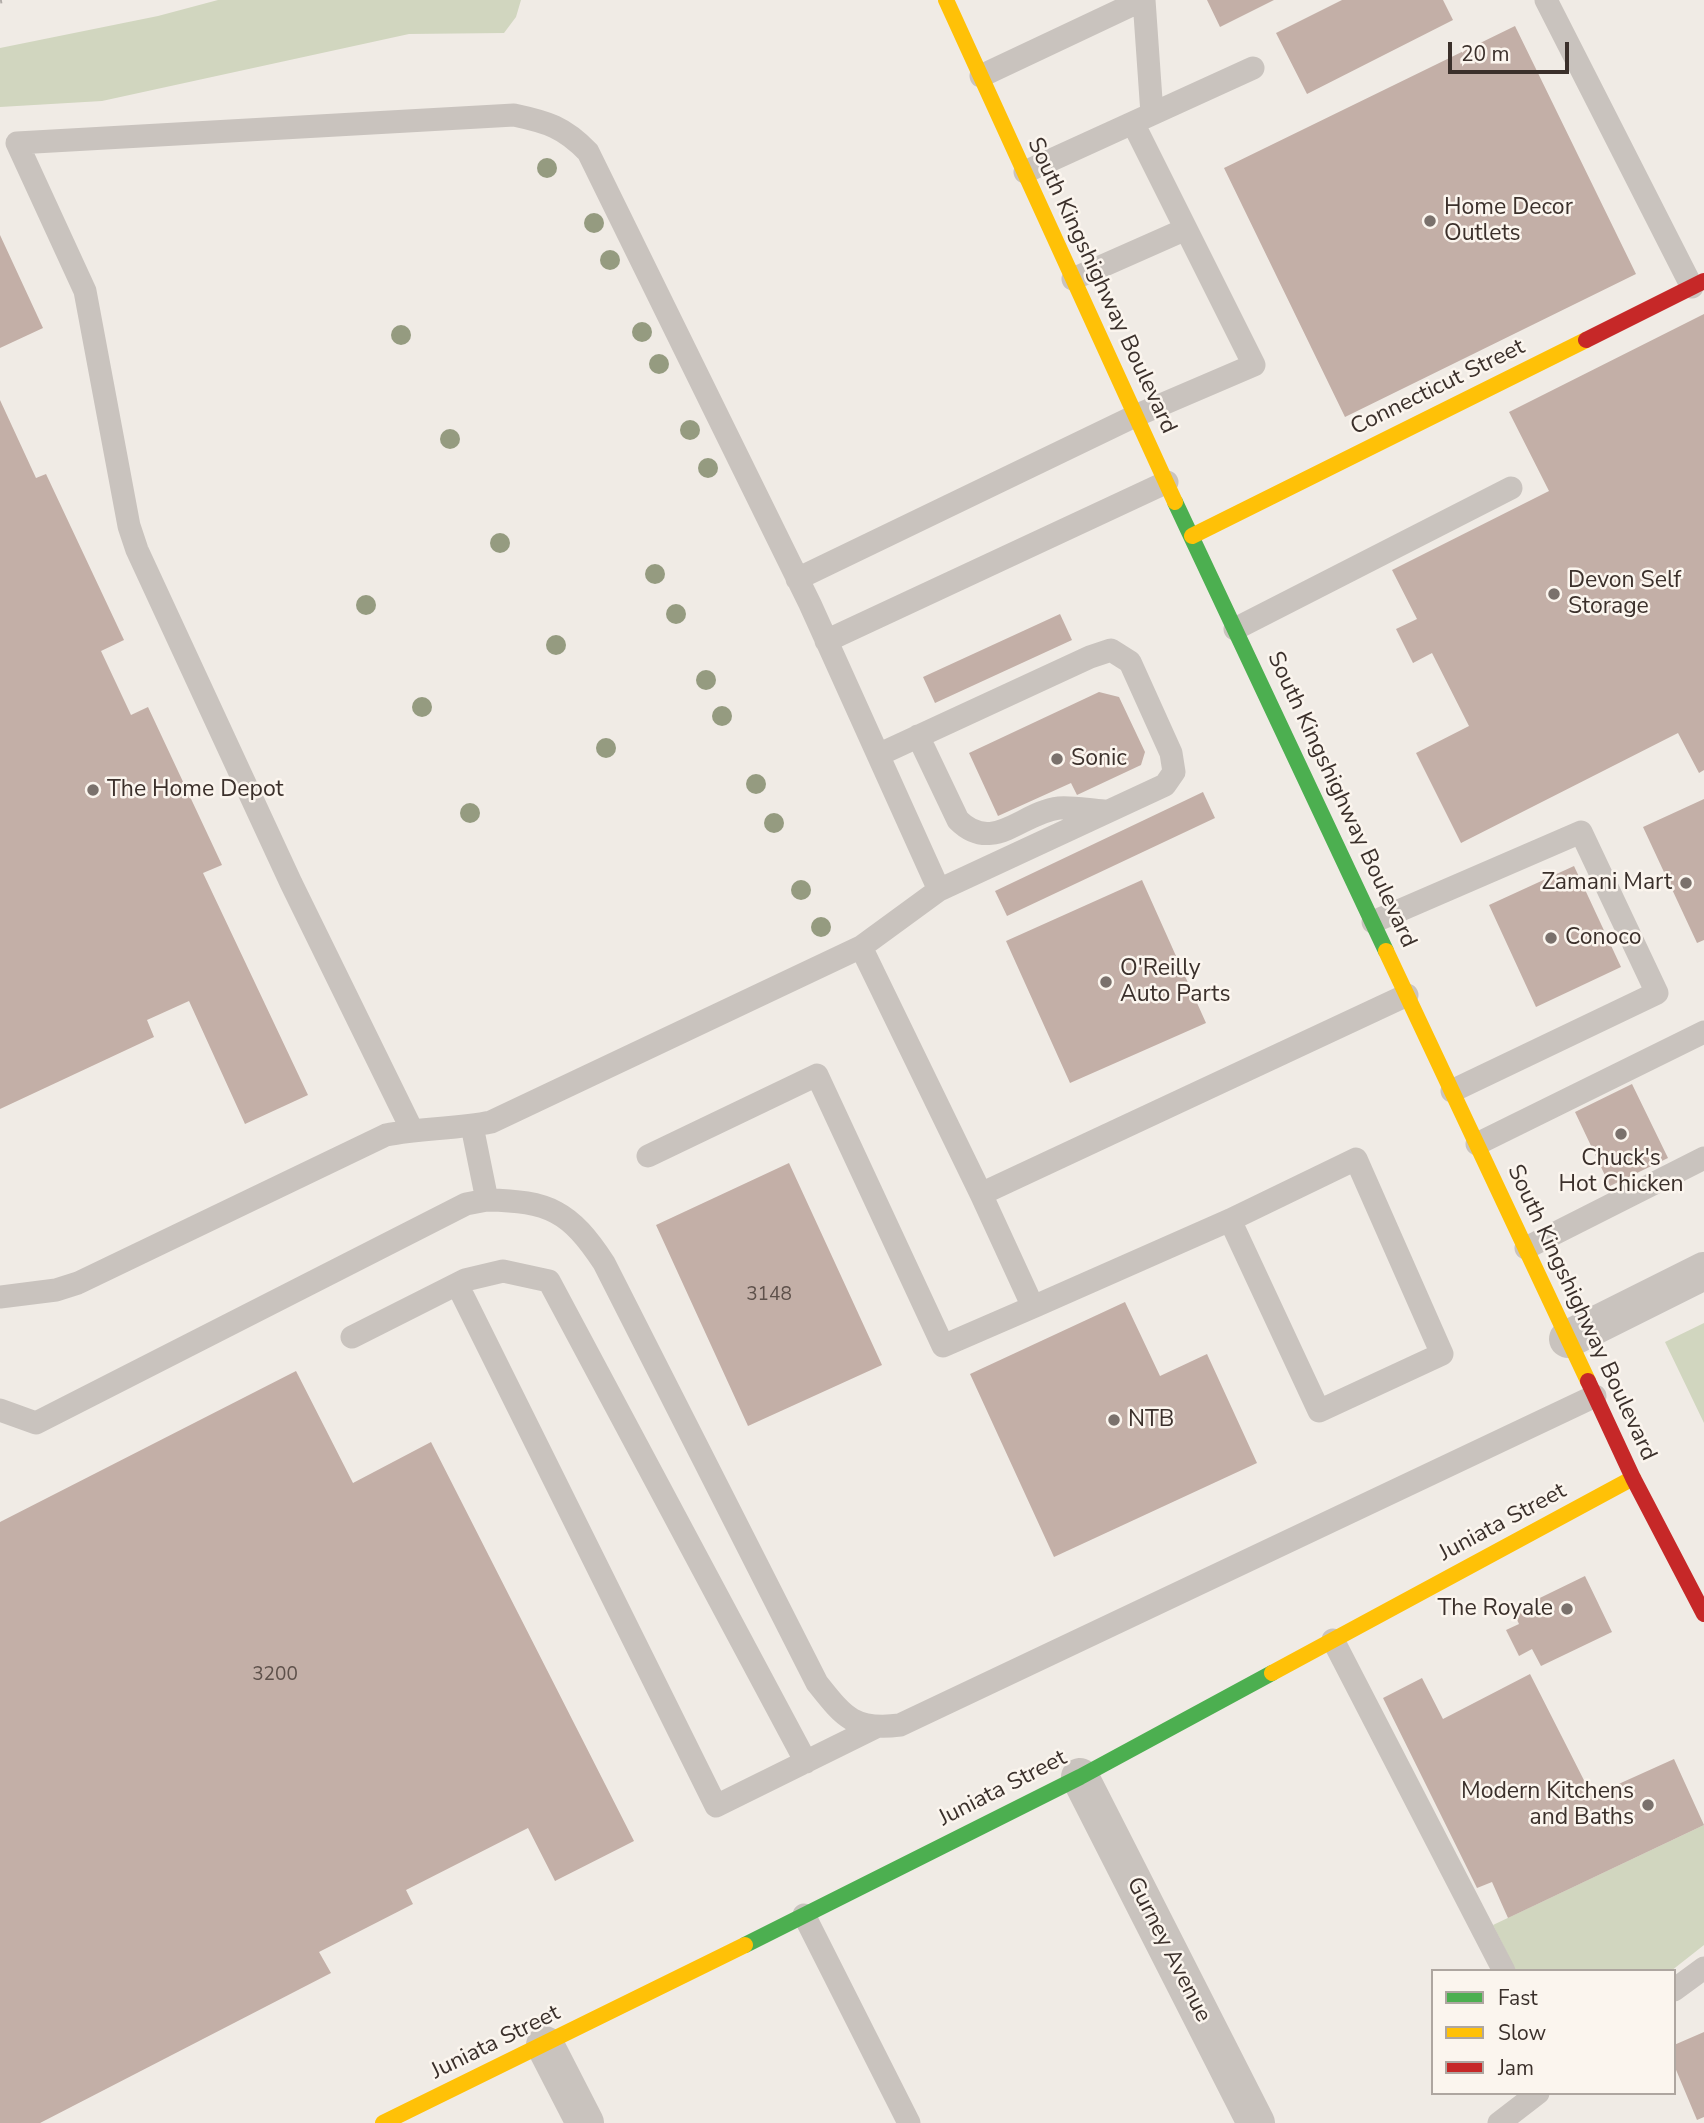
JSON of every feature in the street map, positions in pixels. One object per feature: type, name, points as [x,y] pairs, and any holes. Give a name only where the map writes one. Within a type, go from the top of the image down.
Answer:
[{"type":"street","name":"South Kingshighway Boulevard","points":[[946,0],[1135,416],[1633,1478],[1704,1614]]},
{"type":"street","name":"Connecticut Street","points":[[1192,536],[1698,284]]},
{"type":"street","points":[[1568,1339],[1704,1271]]},
{"type":"street","name":"Juniata Street","points":[[383,2123],[545,2045],[1080,1777],[1633,1478]]},
{"type":"street","name":"Gurney Avenue","points":[[1080,1777],[1256,2123]]},
{"type":"street","points":[[545,2045],[585,2123]]},
{"type":"lane","points":[[797,579],[1135,416],[1254,365],[1186,229],[1143,118],[1143,0],[981,76]]},
{"type":"lane","points":[[1546,0],[1698,284]]},
{"type":"lane","points":[[1024,173],[1253,68]]},
{"type":"lane","points":[[412,1130],[291,883],[137,550],[129,526],[85,291],[8,143],[514,115],[543,121],[572,135],[588,152],[797,579],[939,890]]},
{"type":"lane","points":[[1073,279],[1186,229]]},
{"type":"lane","points":[[826,641],[1167,482]]},
{"type":"lane","points":[[1235,629],[1511,488]]},
{"type":"lane","points":[[0,1297],[57,1290],[78,1283],[387,1135],[491,1122],[861,947],[939,890],[1165,785],[1174,772],[1171,753],[1130,662],[1111,650],[1090,657],[878,755]]},
{"type":"lane","points":[[918,736],[958,820],[967,830],[976,834],[998,833],[1058,808],[1107,811]]},
{"type":"lane","points":[[1373,922],[1581,832],[1657,993],[1452,1091]]},
{"type":"lane","points":[[861,947],[1033,1307]]},
{"type":"lane","points":[[981,1194],[1407,995]]},
{"type":"lane","points":[[1477,1144],[1704,1032]]},
{"type":"lane","points":[[648,1156],[817,1075],[943,1346],[1230,1220],[1356,1158],[1442,1354],[1319,1411],[1230,1220]]},
{"type":"lane","points":[[472,1126],[487,1200]]},
{"type":"lane","points":[[1526,1248],[1704,1158]]},
{"type":"lane","points":[[0,1410],[36,1423],[466,1204],[487,1200],[523,1200],[562,1214],[587,1236],[604,1263],[817,1684],[842,1715],[874,1728]]},
{"type":"lane","points":[[352,1337],[457,1284],[503,1271],[549,1281],[806,1762]]},
{"type":"lane","points":[[457,1284],[716,1806],[874,1728],[900,1725],[1595,1396]]},
{"type":"lane","points":[[1334,1640],[1503,1969]]},
{"type":"lane","points":[[804,1915],[909,2123]]},
{"type":"lane","points":[[1676,1989],[1704,1968]]},
{"type":"lane","points":[[1499,2123],[1535,2095]]},
{"type":"green space","points":[[218,0],[521,0],[516,17],[504,33],[409,34],[102,101],[0,107],[0,48],[158,16]]},
{"type":"green space","points":[[1704,1323],[1704,1423],[1665,1342]]},
{"type":"green space","points":[[1704,1825],[1704,1945],[1674,1969],[1515,1969],[1493,1925]]},
{"type":"building","points":[[1207,0],[1274,0],[1220,27]]},
{"type":"building","points":[[1342,0],[1443,0],[1453,20],[1307,94],[1276,33]]},
{"type":"building","name":"Home Decor Outlets","points":[[1515,26],[1636,274],[1345,417],[1224,168]]},
{"type":"building","points":[[0,235],[43,328],[0,348]]},
{"type":"building","name":"Devon Self Storage","points":[[1704,314],[1704,770],[1699,773],[1678,733],[1461,843],[1416,753],[1469,726],[1432,653],[1413,663],[1396,629],[1417,619],[1392,570],[1549,491],[1509,412]]},
{"type":"building","name":"The Home Depot","points":[[0,400],[36,478],[46,474],[124,640],[101,651],[131,715],[148,707],[222,865],[203,873],[308,1095],[245,1124],[189,1001],[147,1020],[154,1037],[0,1109]]},
{"type":"building","points":[[1060,614],[1072,640],[935,703],[923,677]]},
{"type":"building","name":"Sonic","points":[[1099,692],[1119,697],[1145,752],[1141,765],[1077,795],[1071,783],[998,816],[969,753]]},
{"type":"building","points":[[1203,792],[1215,818],[1007,916],[995,891]]},
{"type":"building","name":"Zamani Mart","points":[[1704,799],[1704,940],[1697,943],[1643,827]]},
{"type":"building","points":[[1574,866],[1621,967],[1536,1007],[1489,905]]},
{"type":"building","name":"O'Reilly Auto Parts","points":[[1142,880],[1206,1023],[1070,1083],[1006,941]]},
{"type":"building","points":[[1632,1084],[1668,1158],[1610,1186],[1575,1112]]},
{"type":"building","points":[[789,1163],[882,1365],[748,1426],[656,1225]]},
{"type":"building","name":"NTB","points":[[1125,1302],[1160,1376],[1207,1354],[1257,1463],[1054,1557],[970,1374]]},
{"type":"building","points":[[296,1371],[353,1483],[431,1442],[634,1841],[555,1881],[528,1828],[406,1890],[413,1904],[319,1952],[331,1973],[40,2123],[0,2123],[0,1522]]},
{"type":"building","points":[[1585,1576],[1612,1632],[1541,1666],[1532,1649],[1519,1656],[1506,1630],[1519,1624],[1513,1611]]},
{"type":"building","points":[[1530,1674],[1592,1796],[1674,1759],[1704,1825],[1508,1918],[1492,1882],[1477,1888],[1383,1698],[1422,1678],[1443,1719]]},
{"type":"building","points":[[1704,2032],[1704,2117],[1697,2120],[1676,2070],[1676,2044]]},
{"type":"railway","points":[[0,1],[6,0]]},
{"type":"traffic: fast","points":[[1175,502],[1386,951]]},
{"type":"traffic: fast","points":[[745,1945],[1080,1777],[1272,1673]]},
{"type":"traffic: slow","points":[[946,0],[1175,502]]},
{"type":"traffic: slow","points":[[1192,536],[1586,340]]},
{"type":"traffic: slow","points":[[1386,951],[1588,1381]]},
{"type":"traffic: slow","points":[[1272,1673],[1633,1478]]},
{"type":"traffic: slow","points":[[383,2123],[745,1945]]},
{"type":"traffic: jam","points":[[1586,340],[1704,281]]},
{"type":"traffic: jam","points":[[1588,1381],[1633,1478],[1704,1614]]},
{"type":"place","name":"Home Decor Outlets","points":[[1430,221]]},
{"type":"place","name":"Devon Self Storage","points":[[1554,594]]},
{"type":"place","name":"Sonic","points":[[1057,759]]},
{"type":"place","name":"The Home Depot","points":[[93,790]]},
{"type":"place","name":"Zamani Mart","points":[[1686,883]]},
{"type":"place","name":"Conoco","points":[[1551,938]]},
{"type":"place","name":"O'Reilly Auto Parts","points":[[1106,982]]},
{"type":"place","name":"Chuck's Hot Chicken","points":[[1621,1134]]},
{"type":"place","name":"NTB","points":[[1114,1420]]},
{"type":"place","name":"The Royale","points":[[1567,1609]]},
{"type":"place","name":"Modern Kitchens and Baths","points":[[1648,1805]]}]
